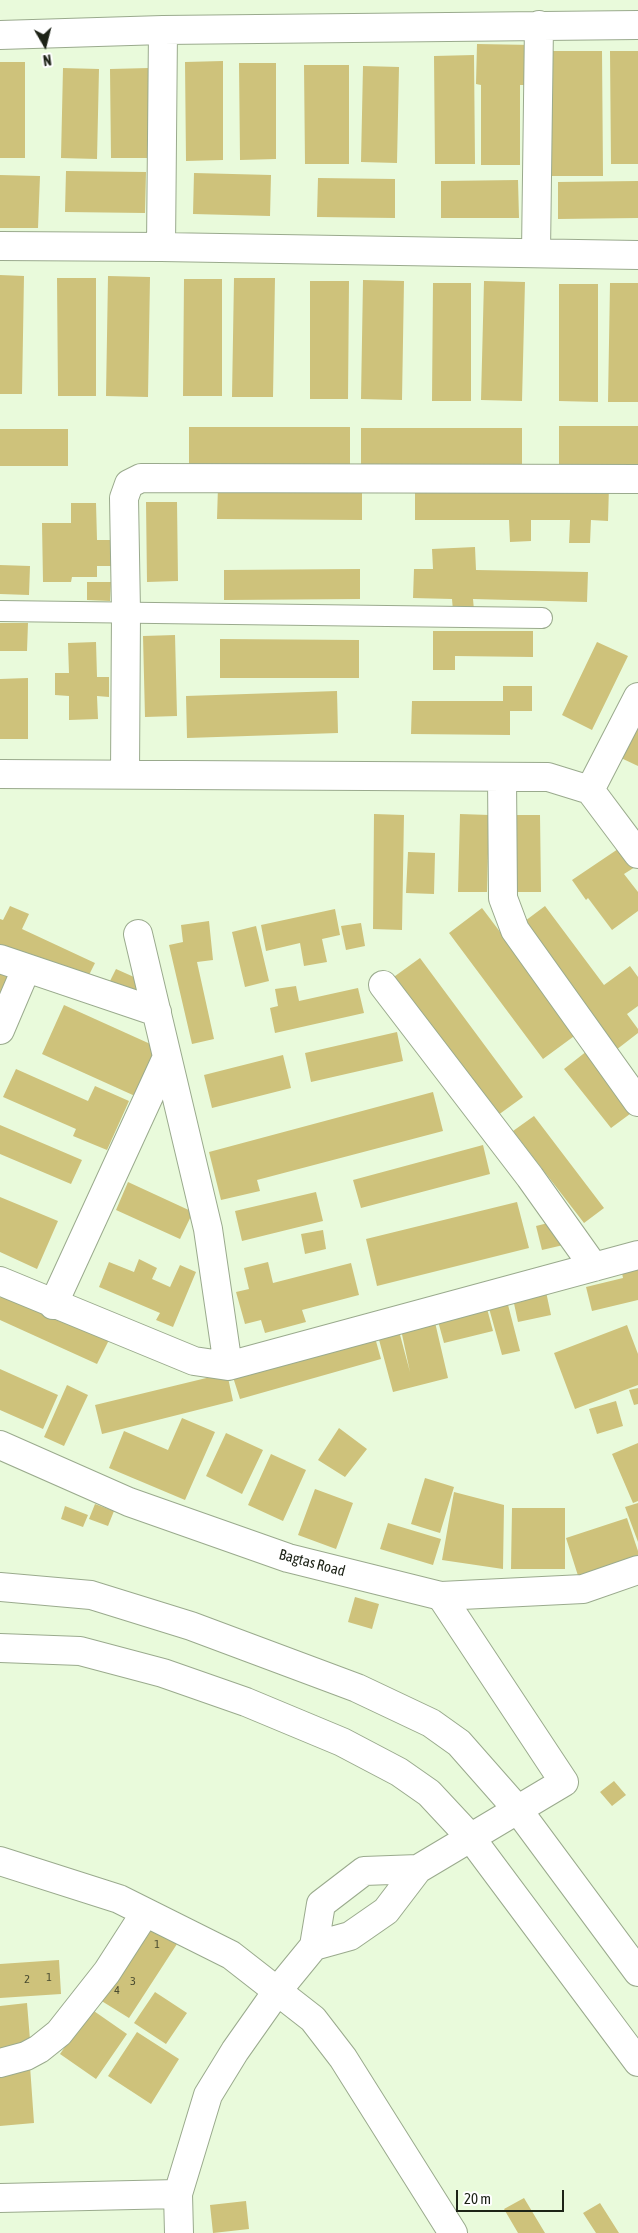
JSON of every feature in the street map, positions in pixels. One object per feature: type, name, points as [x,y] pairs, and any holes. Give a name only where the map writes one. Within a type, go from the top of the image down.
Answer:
[{"type":"street","points":[[536,252],[539,25]]},
{"type":"street","points":[[0,35],[163,30],[638,25]]},
{"type":"street","points":[[161,247],[163,30]]},
{"type":"street","points":[[0,246],[536,252],[638,255]]},
{"type":"street","points":[[125,774],[126,612],[124,498],[129,484],[141,478],[638,479]]},
{"type":"street","points":[[590,790],[638,697]]},
{"type":"street","points":[[0,774],[548,778],[590,790],[638,854]]},
{"type":"street","points":[[502,777],[503,898],[515,930],[638,1102]]},
{"type":"street","points":[[138,934],[208,1229],[228,1366]]},
{"type":"street","points":[[0,960],[157,1012]]},
{"type":"street","points":[[0,1030],[26,969]]},
{"type":"street","points":[[383,985],[530,1177],[594,1267]]},
{"type":"street","points":[[53,1305],[167,1057]]},
{"type":"street","points":[[0,1281],[53,1305],[194,1361],[228,1366],[638,1255]]},
{"type":"street","name":"Bagtas Road","points":[[0,1445],[129,1502],[288,1558],[440,1596],[582,1589],[638,1570]]},
{"type":"street","points":[[0,1587],[91,1595],[191,1626],[357,1688],[425,1720],[459,1743],[518,1810],[638,1972]]},
{"type":"street","points":[[314,1946],[350,1936],[386,1911],[418,1869],[564,1782],[440,1596]]},
{"type":"street","points":[[0,1648],[80,1651],[163,1673],[246,1702],[342,1742],[399,1772],[429,1793],[471,1838],[638,2062]]},
{"type":"street","points":[[0,1861],[119,1899],[231,1955],[278,1990],[313,2019],[344,2058],[453,2233]]},
{"type":"street","points":[[179,2233],[178,2194],[208,2095],[235,2051],[278,1990],[314,1946],[321,1904],[364,1871],[418,1869]]},
{"type":"street","points":[[0,2063],[26,2056],[39,2049],[58,2033],[107,1972],[145,1912]]},
{"type":"street","points":[[0,2198],[178,2194]]},
{"type":"lane","points":[[0,611],[542,618]]},
{"type":"building","points":[[477,44],[533,45],[533,85],[520,85],[520,165],[481,165],[481,85],[476,84]]},
{"type":"building","points":[[550,51],[602,51],[603,176],[551,176]]},
{"type":"building","points":[[610,51],[638,51],[638,164],[611,164]]},
{"type":"building","points":[[474,55],[475,164],[435,164],[434,56]]},
{"type":"building","points":[[223,61],[223,160],[186,161],[185,62]]},
{"type":"building","points":[[0,62],[25,62],[25,158],[0,158]]},
{"type":"building","points":[[239,63],[276,63],[276,159],[240,160]]},
{"type":"building","points":[[304,65],[349,65],[349,164],[305,164]]},
{"type":"building","points":[[363,66],[399,67],[397,163],[361,162]]},
{"type":"building","points":[[63,68],[99,69],[97,159],[61,158]]},
{"type":"building","points":[[149,68],[150,158],[111,158],[110,69]]},
{"type":"building","points":[[66,171],[146,172],[145,213],[65,212]]},
{"type":"building","points":[[194,173],[271,175],[270,216],[193,214]]},
{"type":"building","points":[[0,175],[40,176],[38,228],[0,228]]},
{"type":"building","points":[[318,178],[395,179],[395,218],[317,217]]},
{"type":"building","points":[[518,180],[519,218],[441,218],[441,181]]},
{"type":"building","points":[[638,181],[638,218],[558,219],[558,182]]},
{"type":"building","points":[[0,275],[24,276],[22,394],[0,394]]},
{"type":"building","points":[[108,276],[150,277],[148,397],[106,396]]},
{"type":"building","points":[[57,278],[96,278],[96,396],[58,396]]},
{"type":"building","points":[[234,278],[275,278],[273,397],[232,397]]},
{"type":"building","points":[[184,279],[222,279],[222,396],[183,396]]},
{"type":"building","points":[[363,280],[404,281],[402,400],[361,399]]},
{"type":"building","points":[[310,281],[349,281],[348,399],[310,399]]},
{"type":"building","points":[[484,281],[525,282],[522,401],[481,400]]},
{"type":"building","points":[[433,283],[471,283],[471,401],[432,401]]},
{"type":"building","points":[[610,283],[638,283],[638,402],[608,402]]},
{"type":"building","points":[[559,284],[598,284],[598,402],[559,401]]},
{"type":"building","points":[[559,426],[638,426],[638,464],[559,464]]},
{"type":"building","points":[[189,427],[350,427],[350,464],[189,464]]},
{"type":"building","points":[[361,428],[522,428],[522,465],[361,465]]},
{"type":"building","points":[[0,429],[68,429],[68,466],[0,466]]},
{"type":"building","points":[[415,485],[609,486],[608,521],[591,520],[590,543],[569,543],[570,520],[531,520],[531,541],[510,542],[509,520],[415,520]]},
{"type":"building","points":[[218,486],[362,487],[362,520],[217,519]]},
{"type":"building","points":[[146,502],[177,502],[178,581],[147,582]]},
{"type":"building","points":[[71,503],[96,503],[97,540],[113,540],[113,566],[97,566],[97,577],[72,577],[71,582],[43,582],[42,523],[71,523]]},
{"type":"building","points":[[475,547],[476,570],[588,572],[587,602],[473,599],[474,610],[453,611],[452,599],[413,598],[414,569],[433,569],[432,549]]},
{"type":"building","points":[[0,565],[30,566],[29,595],[0,594]]},
{"type":"building","points":[[360,569],[360,599],[224,600],[224,570]]},
{"type":"building","points":[[87,582],[111,582],[110,601],[87,600]]},
{"type":"building","points":[[0,623],[28,623],[27,651],[0,651]]},
{"type":"building","points":[[433,631],[533,631],[533,657],[455,656],[455,670],[433,670]]},
{"type":"building","points":[[175,635],[177,716],[145,717],[143,636]]},
{"type":"building","points":[[220,639],[359,640],[359,678],[220,678]]},
{"type":"building","points":[[96,642],[97,677],[109,677],[109,697],[97,696],[98,719],[69,720],[69,696],[55,695],[55,673],[69,673],[68,643]]},
{"type":"building","points":[[597,642],[628,656],[592,730],[562,715]]},
{"type":"building","points":[[28,678],[28,739],[0,739],[0,679]]},
{"type":"building","points":[[503,686],[532,686],[532,711],[510,711],[510,735],[411,734],[412,701],[503,701]]},
{"type":"building","points":[[337,691],[338,733],[187,738],[186,696]]},
{"type":"building","points":[[638,725],[638,766],[621,758]]},
{"type":"building","points":[[374,814],[404,815],[402,930],[373,929]]},
{"type":"building","points":[[460,814],[489,815],[487,892],[458,892]]},
{"type":"building","points":[[510,815],[540,815],[541,892],[511,892]]},
{"type":"building","points":[[621,847],[635,867],[624,874],[638,892],[638,911],[612,930],[588,898],[586,900],[572,880]]},
{"type":"building","points":[[408,852],[435,853],[434,894],[406,893]]},
{"type":"building","points":[[10,906],[29,914],[22,929],[95,963],[85,983],[0,944],[0,919],[3,920]]},
{"type":"building","points":[[545,906],[604,985],[630,966],[638,977],[638,1006],[627,1014],[638,1029],[638,1033],[616,1050],[521,924]]},
{"type":"building","points":[[482,908],[577,1034],[543,1059],[449,933]]},
{"type":"building","points":[[335,909],[340,935],[322,939],[327,962],[304,966],[300,943],[266,951],[261,925]]},
{"type":"building","points":[[209,921],[213,960],[197,962],[214,1039],[192,1044],[169,945],[183,942],[181,925]]},
{"type":"building","points":[[361,923],[365,946],[346,950],[341,926]]},
{"type":"building","points":[[256,926],[269,981],[245,987],[232,932]]},
{"type":"building","points":[[420,958],[523,1097],[494,1118],[391,979]]},
{"type":"building","points":[[116,969],[143,981],[135,1000],[107,987]]},
{"type":"building","points":[[0,974],[14,979],[0,1005]]},
{"type":"building","points":[[296,986],[299,1001],[358,988],[364,1013],[275,1033],[270,1008],[278,1006],[275,989]]},
{"type":"building","points":[[64,1005],[157,1047],[135,1096],[42,1054]]},
{"type":"building","points":[[397,1032],[403,1061],[311,1082],[305,1053]]},
{"type":"building","points":[[587,1051],[634,1111],[611,1128],[564,1069]]},
{"type":"building","points":[[283,1055],[291,1088],[212,1108],[204,1075]]},
{"type":"building","points":[[16,1069],[88,1101],[95,1086],[129,1101],[107,1150],[73,1136],[76,1129],[3,1097]]},
{"type":"building","points":[[433,1092],[443,1131],[257,1180],[260,1191],[221,1200],[209,1152]]},
{"type":"building","points":[[534,1116],[604,1208],[584,1223],[513,1131]]},
{"type":"building","points":[[0,1125],[82,1160],[71,1184],[0,1154]]},
{"type":"building","points":[[483,1145],[490,1174],[361,1208],[353,1180]]},
{"type":"building","points":[[128,1182],[193,1212],[180,1239],[116,1210]]},
{"type":"building","points":[[316,1192],[323,1221],[242,1241],[235,1211]]},
{"type":"building","points":[[0,1197],[58,1221],[37,1269],[0,1252]]},
{"type":"building","points":[[517,1202],[529,1248],[377,1286],[366,1239]]},
{"type":"building","points":[[556,1221],[572,1243],[542,1250],[536,1226]]},
{"type":"building","points":[[323,1230],[326,1249],[305,1254],[301,1234]]},
{"type":"building","points":[[139,1259],[157,1268],[152,1279],[170,1287],[180,1265],[196,1272],[173,1327],[156,1320],[160,1313],[99,1287],[109,1262],[134,1272]]},
{"type":"building","points":[[268,1262],[273,1283],[351,1263],[359,1295],[302,1310],[306,1322],[265,1333],[261,1320],[245,1324],[236,1292],[249,1289],[244,1268]]},
{"type":"building","points":[[638,1265],[638,1300],[592,1311],[586,1287],[623,1278],[621,1268]]},
{"type":"building","points":[[545,1287],[551,1315],[518,1322],[512,1294]]},
{"type":"building","points":[[3,1292],[109,1340],[97,1364],[0,1320],[0,1298]]},
{"type":"building","points":[[506,1297],[520,1351],[502,1355],[487,1301]]},
{"type":"building","points":[[485,1301],[493,1331],[444,1343],[436,1314]]},
{"type":"building","points":[[434,1318],[448,1378],[393,1392],[378,1336],[399,1331],[410,1372],[400,1325]]},
{"type":"building","points":[[627,1325],[638,1354],[638,1385],[575,1409],[554,1353]]},
{"type":"building","points":[[374,1334],[381,1359],[240,1399],[232,1374]]},
{"type":"building","points":[[0,1369],[58,1395],[43,1429],[0,1410]]},
{"type":"building","points":[[227,1373],[233,1401],[102,1434],[95,1405]]},
{"type":"building","points":[[67,1385],[88,1395],[64,1446],[44,1437]]},
{"type":"building","points":[[638,1388],[638,1404],[634,1405],[629,1390]]},
{"type":"building","points":[[616,1401],[623,1426],[597,1434],[589,1409]]},
{"type":"building","points":[[182,1418],[215,1432],[185,1500],[109,1468],[124,1431],[168,1450]]},
{"type":"building","points":[[339,1428],[367,1449],[345,1477],[318,1460]]},
{"type":"building","points":[[226,1433],[263,1450],[242,1494],[206,1476]]},
{"type":"building","points":[[638,1443],[638,1501],[633,1503],[612,1454]]},
{"type":"building","points":[[271,1454],[306,1470],[283,1521],[248,1505]]},
{"type":"building","points":[[425,1478],[454,1487],[440,1533],[411,1524]]},
{"type":"building","points":[[315,1489],[353,1503],[336,1549],[298,1535]]},
{"type":"building","points":[[454,1492],[504,1505],[503,1569],[442,1560]]},
{"type":"building","points":[[638,1503],[638,1542],[625,1507]]},
{"type":"building","points":[[95,1504],[114,1511],[108,1526],[89,1519]]},
{"type":"building","points":[[65,1506],[88,1515],[83,1527],[61,1519]]},
{"type":"building","points":[[512,1508],[565,1508],[565,1569],[511,1569]]},
{"type":"building","points":[[627,1518],[638,1551],[638,1564],[580,1582],[566,1538]]},
{"type":"building","points":[[388,1523],[441,1539],[433,1565],[380,1549]]},
{"type":"building","points":[[355,1597],[379,1604],[372,1629],[348,1622]]},
{"type":"building","points":[[614,1781],[626,1795],[612,1806],[600,1792]]},
{"type":"building","points":[[148,1926],[177,1944],[129,2018],[100,2000]]},
{"type":"building","points":[[59,1960],[61,1994],[0,1998],[0,1964]]},
{"type":"building","points":[[155,1992],[187,2013],[166,2044],[134,2023]]},
{"type":"building","points":[[27,2003],[31,2052],[0,2055],[0,2006]]},
{"type":"building","points":[[91,2009],[127,2034],[96,2079],[60,2054]]},
{"type":"building","points":[[137,2032],[179,2059],[151,2104],[108,2076]]},
{"type":"building","points":[[30,2066],[34,2123],[0,2126],[0,2068]]},
{"type":"building","points":[[524,2198],[545,2233],[518,2233],[504,2209]]},
{"type":"building","points":[[246,2201],[249,2229],[213,2233],[210,2205]]},
{"type":"building","points":[[600,2203],[619,2233],[596,2233],[583,2213]]}]
